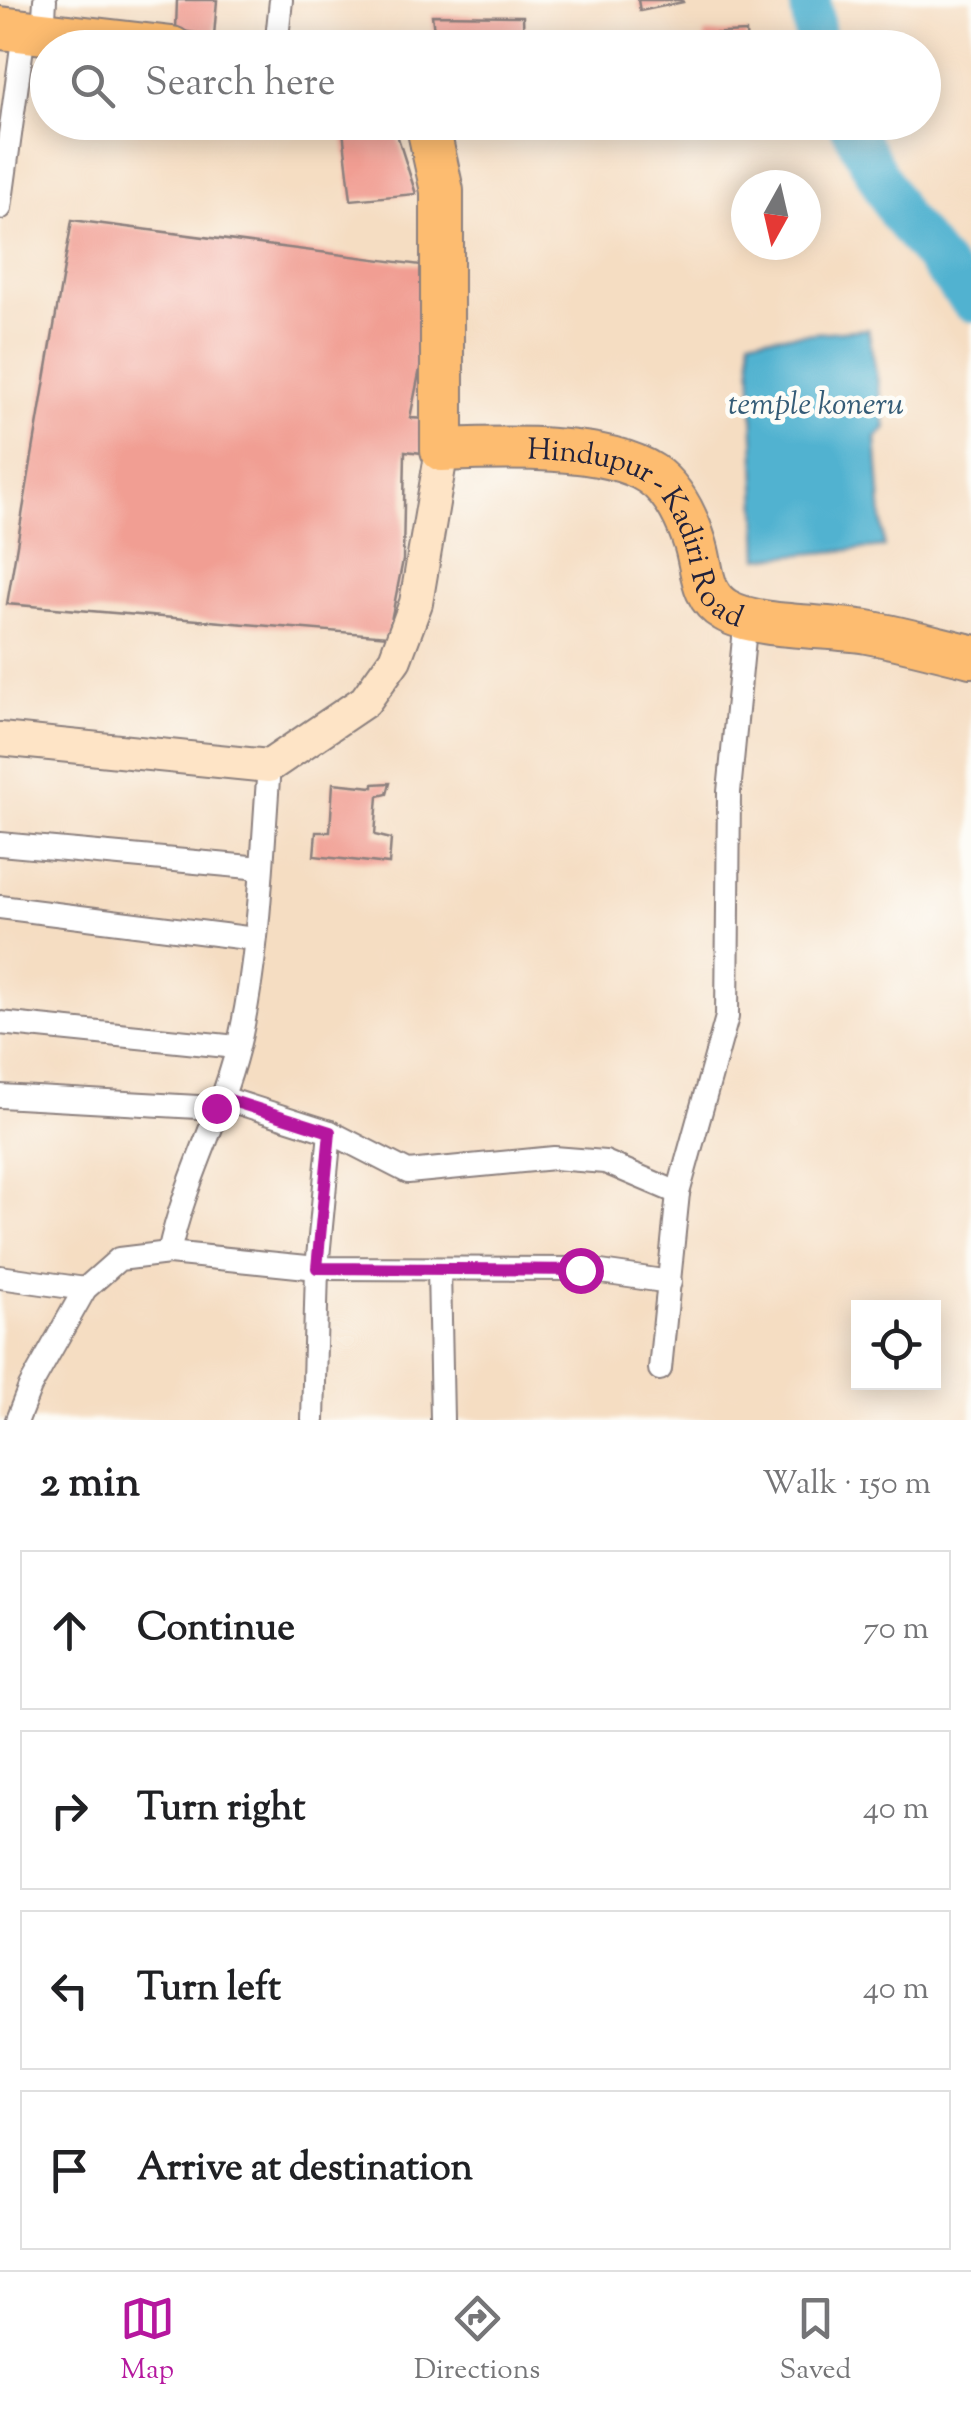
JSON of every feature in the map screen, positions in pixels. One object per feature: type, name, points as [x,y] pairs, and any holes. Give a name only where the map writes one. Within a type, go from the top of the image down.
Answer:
[{"type":"highway","points":[[28,23],[68,30]]},
{"type":"highway","points":[[432,140],[442,190],[442,450]]},
{"type":"highway","name":"Hindupur - Kadiri Road","points":[[442,450],[504,447],[613,457],[652,474],[677,502],[695,542],[708,596],[724,610],[746,618],[867,632],[971,656]]},
{"type":"street","points":[[278,30],[281,0]]},
{"type":"street","points":[[0,208],[28,23]]},
{"type":"street","points":[[0,739],[269,766],[365,701],[395,659],[416,603],[442,450]]},
{"type":"street","points":[[660,1369],[678,1193],[727,1017],[729,792],[746,618]]},
{"type":"street","points":[[169,1252],[178,1209],[236,1047],[255,939],[269,766]]},
{"type":"street","points":[[0,844],[261,868]]},
{"type":"street","points":[[0,907],[255,939]]},
{"type":"street","points":[[0,1023],[236,1047]]},
{"type":"street","points":[[0,1096],[218,1103],[330,1132],[408,1172],[554,1158],[605,1162],[678,1193]]},
{"type":"street","points":[[313,1420],[317,1268],[330,1132]]},
{"type":"street","points":[[17,1420],[30,1387],[85,1290],[118,1259],[169,1252],[317,1268],[580,1270],[670,1282]]},
{"type":"street","points":[[438,1269],[442,1420]]},
{"type":"street","points":[[0,1277],[85,1290]]},
{"type":"water","name":"temple koneru","points":[[868,329],[886,428],[876,438],[884,547],[759,558],[750,338]]},
{"type":"building","points":[[177,0],[217,0],[214,30],[176,30]]},
{"type":"building","points":[[638,0],[682,0],[683,2],[640,11]]},
{"type":"building","points":[[432,15],[523,16],[523,30],[434,30]]},
{"type":"building","points":[[344,140],[399,140],[416,194],[351,200]]},
{"type":"building","points":[[72,220],[429,266],[424,349],[410,418],[426,419],[422,453],[405,451],[403,560],[388,636],[7,604]]},
{"type":"building","points":[[333,783],[373,787],[390,783],[387,794],[378,796],[375,835],[391,839],[389,864],[314,856],[316,832],[330,832]]},
{"type":"waterway","points":[[810,0],[814,30]]},
{"type":"waterway","points":[[858,140],[900,216],[971,301]]},
{"type":"route","points":[[216,1108],[220,1097],[330,1132],[317,1268],[580,1270]]}]
